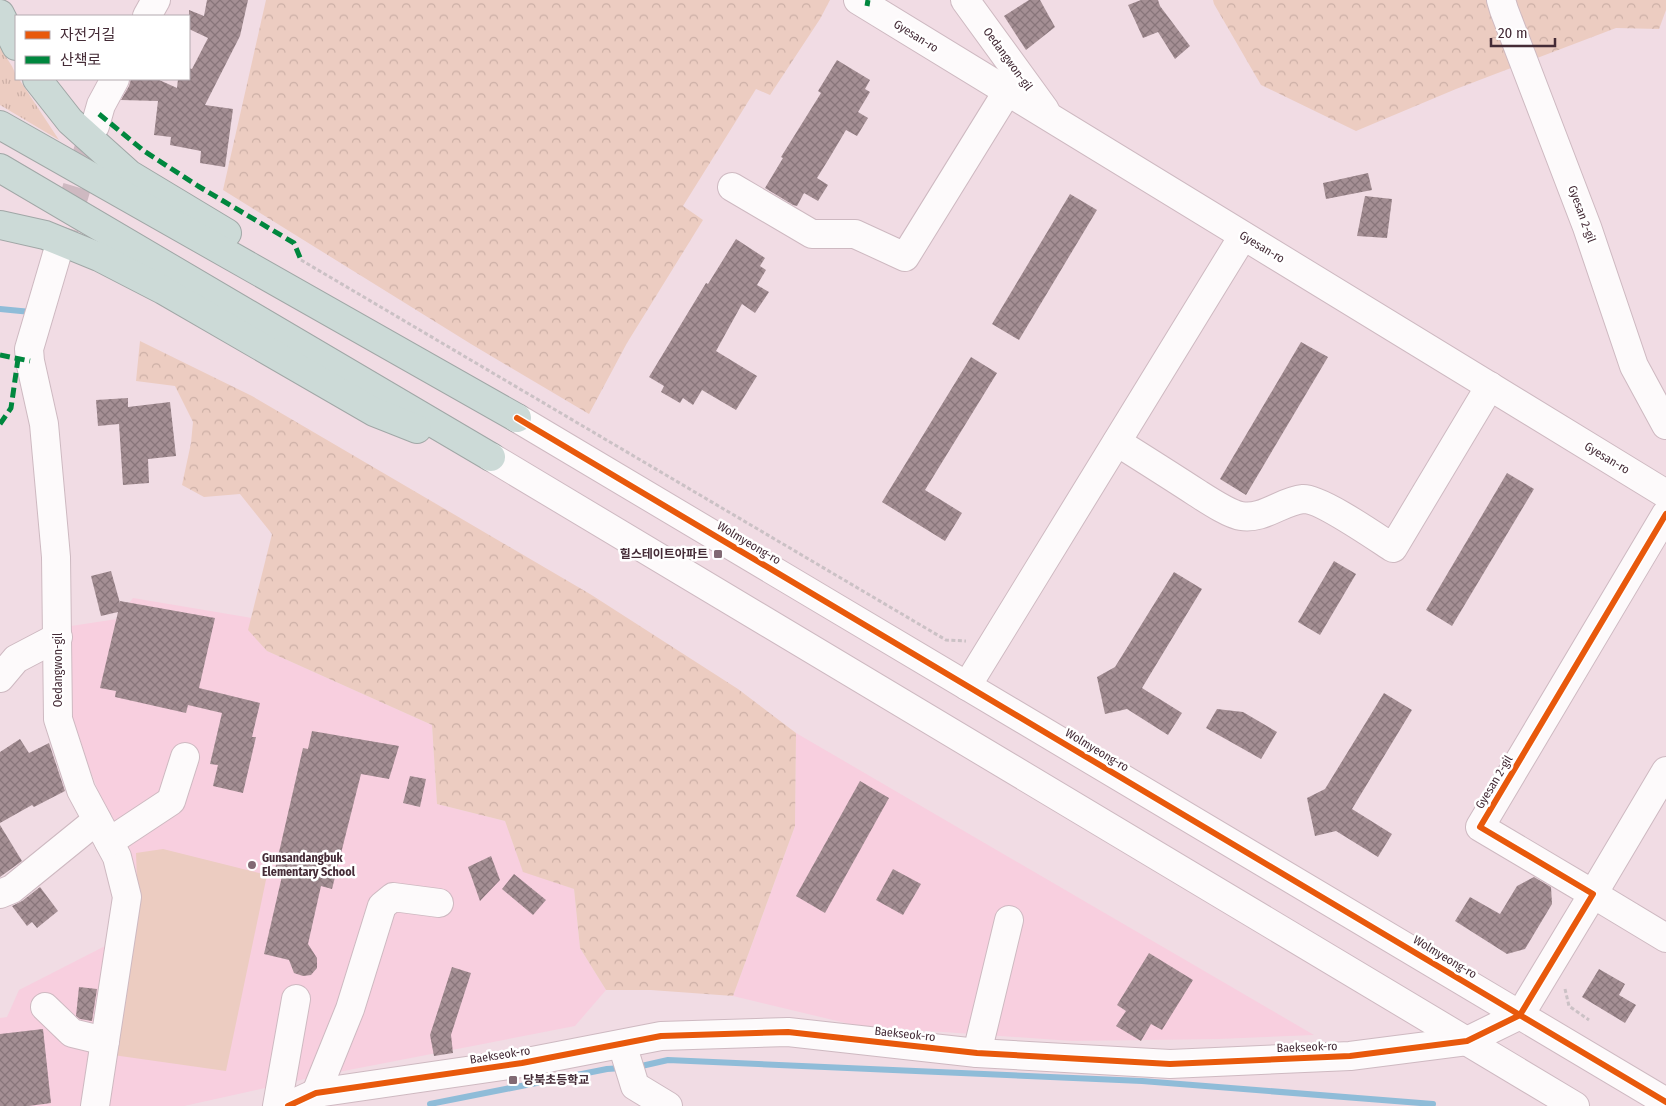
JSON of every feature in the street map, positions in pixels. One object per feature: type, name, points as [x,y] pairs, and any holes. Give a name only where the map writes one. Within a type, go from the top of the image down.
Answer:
[{"type":"highway","points":[[0,14],[15,44]]},
{"type":"highway","points":[[38,80],[70,121],[129,174],[416,343],[517,418]]},
{"type":"highway","points":[[0,125],[517,418]]},
{"type":"highway","points":[[0,168],[491,457]]},
{"type":"highway","points":[[0,225],[45,235],[99,256],[163,290],[374,412],[491,457]]},
{"type":"street","points":[[148,15],[156,0]]},
{"type":"street","name":"Gyesan-ro","points":[[858,0],[1666,494]]},
{"type":"street","name":"Oedangwon-gil","points":[[965,0],[1052,119]]},
{"type":"street","name":"Gyesan 2-gil","points":[[1501,0],[1588,227],[1634,366],[1666,425]]},
{"type":"street","points":[[95,126],[101,105],[114,80]]},
{"type":"street","points":[[732,187],[812,234],[855,234],[905,257],[1007,92]]},
{"type":"street","points":[[967,686],[1243,236]]},
{"type":"street","name":"Oedangwon-gil","points":[[57,254],[28,349],[44,424],[56,557],[58,719],[81,790],[117,857],[127,897],[95,1106]]},
{"type":"street","points":[[1117,442],[1218,506],[1241,516],[1260,515],[1285,504],[1304,499],[1317,502],[1328,508],[1393,548],[1490,386]]},
{"type":"street","name":"Wolmyeong-ro","points":[[517,418],[1666,1102]]},
{"type":"street","points":[[491,457],[1575,1106]]},
{"type":"street","name":"Gyesan 2-gil","points":[[1593,894],[1480,827],[1666,514]]},
{"type":"street","points":[[0,678],[16,659],[58,637]]},
{"type":"street","points":[[0,894],[103,831],[171,801],[185,756]]},
{"type":"street","points":[[1520,1015],[1666,771]]},
{"type":"street","points":[[1593,894],[1666,938]]},
{"type":"street","points":[[313,1100],[350,1009],[382,906],[393,897],[439,903]]},
{"type":"street","points":[[977,1053],[1009,920]]},
{"type":"street","points":[[277,1106],[296,999]]},
{"type":"street","points":[[45,1008],[72,1033],[105,1041]]},
{"type":"street","name":"Baekseok-ro","points":[[288,1106],[522,1064],[627,1060],[661,1036],[788,1032],[977,1053],[1170,1064],[1350,1056],[1467,1041],[1520,1015]]},
{"type":"street","points":[[627,1060],[635,1086],[668,1106]]},
{"type":"path","points":[[301,260],[946,640],[994,643]]},
{"type":"path","points":[[1564,987],[1569,1006],[1589,1020]]},
{"type":"shaded area","name":"Gunsandangbuk Elementary School","points":[[133,598],[252,618],[249,630],[267,651],[432,725],[437,804],[505,821],[523,871],[574,889],[580,948],[606,990],[575,1026],[323,1075],[184,1106],[102,1106],[121,849],[69,716],[71,626],[117,619]]},
{"type":"shaded area","points":[[796,733],[1314,1035],[1219,1039],[1072,1041],[858,1026],[733,996],[795,826]]},
{"type":"shaded area","points":[[109,944],[88,1106],[0,1106],[0,1018],[7,1017],[19,990]]},
{"type":"green space","points":[[266,0],[830,0],[820,19],[770,95],[756,89],[683,206],[703,220],[627,343],[589,414],[471,344],[223,190]]},
{"type":"green space","points":[[1213,0],[1666,0],[1666,10],[1659,29],[1616,28],[1456,89],[1356,131],[1261,85]]},
{"type":"green space","points":[[0,46],[14,71],[15,80],[20,80],[59,140],[0,105]]},
{"type":"green space","points":[[140,341],[252,396],[590,594],[738,689],[796,733],[795,826],[733,996],[651,990],[606,990],[580,948],[574,889],[523,872],[505,821],[437,804],[432,725],[267,651],[248,630],[272,534],[240,494],[204,497],[182,485],[191,443],[193,422],[175,386],[136,381]]},
{"type":"green space","points":[[163,849],[267,875],[226,1071],[113,1055],[137,881],[136,853]]},
{"type":"building","points":[[207,0],[248,0],[240,36],[205,105],[233,109],[225,167],[200,163],[201,151],[170,145],[171,137],[154,135],[158,101],[121,100],[131,80],[159,80],[177,88],[178,80],[190,80],[190,68],[192,69],[208,38],[190,29],[189,10],[204,16]]},
{"type":"building","points":[[1029,0],[1040,0],[1055,27],[1026,50],[1004,16]]},
{"type":"building","points":[[1141,0],[1158,0],[1160,6],[1190,46],[1175,59],[1158,32],[1143,38],[1128,5]]},
{"type":"building","points":[[837,60],[870,80],[865,89],[870,92],[858,112],[868,118],[857,136],[846,130],[817,178],[828,185],[818,201],[804,193],[797,206],[793,205],[765,188],[783,158],[781,157],[821,93],[818,91]]},
{"type":"building","points":[[1368,173],[1372,190],[1326,199],[1323,183]]},
{"type":"building","points":[[1070,194],[1097,210],[1019,340],[992,324]]},
{"type":"building","points":[[1365,196],[1392,199],[1387,238],[1357,236]]},
{"type":"building","points":[[736,239],[765,258],[760,266],[766,270],[757,285],[769,292],[755,313],[742,304],[716,351],[757,376],[736,410],[702,390],[693,405],[683,398],[680,403],[661,392],[664,386],[649,377],[706,283],[708,284]]},
{"type":"building","points":[[1301,342],[1328,357],[1246,495],[1220,479]]},
{"type":"building","points":[[971,357],[997,373],[925,490],[962,513],[945,541],[882,502]]},
{"type":"building","points":[[128,398],[128,407],[170,402],[176,456],[148,459],[149,483],[123,485],[119,424],[98,426],[96,400]]},
{"type":"building","points":[[1507,473],[1534,489],[1452,626],[1426,610]]},
{"type":"building","points":[[1334,561],[1356,574],[1320,635],[1298,622]]},
{"type":"building","points":[[111,571],[120,603],[120,601],[215,618],[199,688],[260,703],[252,737],[256,737],[243,793],[213,786],[218,765],[210,764],[222,713],[188,705],[186,713],[115,697],[116,691],[100,688],[118,612],[101,616],[91,576]]},
{"type":"building","points":[[1174,572],[1202,589],[1142,688],[1182,713],[1168,735],[1127,709],[1105,714],[1097,677],[1115,667]]},
{"type":"building","points":[[1384,693],[1412,710],[1352,809],[1392,834],[1378,857],[1336,831],[1315,836],[1307,798],[1325,789]]},
{"type":"building","points":[[1217,709],[1243,712],[1277,732],[1261,759],[1206,728]]},
{"type":"building","points":[[312,731],[399,746],[389,779],[361,774],[332,889],[321,886],[308,944],[317,958],[317,968],[311,975],[303,976],[294,973],[289,960],[264,954],[282,876],[274,874],[303,748],[308,749]]},
{"type":"building","points":[[20,739],[29,753],[49,743],[65,791],[34,807],[32,805],[0,823],[0,752]]},
{"type":"building","points":[[410,776],[426,779],[420,807],[403,803]]},
{"type":"building","points":[[860,781],[889,798],[825,913],[796,896]]},
{"type":"building","points":[[0,825],[22,861],[0,877]]},
{"type":"building","points":[[491,856],[500,880],[480,901],[468,867]]},
{"type":"building","points":[[893,869],[921,884],[903,915],[876,900]]},
{"type":"building","points":[[514,874],[546,900],[533,915],[502,889]]},
{"type":"building","points":[[1534,877],[1551,887],[1552,904],[1525,949],[1507,954],[1455,921],[1470,897],[1500,914],[1517,886]]},
{"type":"building","points":[[40,887],[58,911],[37,928],[32,922],[27,926],[12,906]]},
{"type":"building","points":[[1149,953],[1193,980],[1162,1030],[1151,1024],[1141,1041],[1116,1026],[1126,1011],[1117,1005]]},
{"type":"building","points":[[452,967],[471,973],[451,1035],[453,1053],[434,1056],[430,1035]]},
{"type":"building","points":[[1599,969],[1625,984],[1619,995],[1636,1005],[1625,1023],[1582,997]]},
{"type":"building","points":[[79,987],[97,989],[92,1021],[80,1019],[76,1016]]},
{"type":"building","points":[[43,1029],[51,1103],[29,1106],[0,1106],[0,1034]]},
{"type":"waterway","points":[[0,309],[31,312]]},
{"type":"waterway","points":[[637,1067],[668,1060],[1142,1081],[1433,1104]]},
{"type":"waterway","points":[[430,1104],[607,1069],[622,1068]]},
{"type":"tunnel","points":[[57,254],[95,126]]},
{"type":"marked path","points":[[867,6],[868,0]]},
{"type":"marked path","points":[[99,114],[144,151],[198,186],[294,243],[301,260]]},
{"type":"marked path","points":[[0,355],[30,361]]},
{"type":"marked path","points":[[0,424],[11,408],[18,359]]},
{"type":"cycle path","points":[[517,418],[1666,1102]]},
{"type":"cycle path","points":[[288,1106],[316,1093],[522,1063],[661,1036],[788,1032],[977,1053],[1170,1064],[1350,1056],[1467,1041],[1520,1015],[1593,894],[1480,827],[1666,514]]},
{"type":"place","name":"힐스테이트아파트","points":[[718,554]]},
{"type":"place","name":"Gunsandangbuk Elementary School","points":[[252,865]]},
{"type":"place","name":"당북초등학교","points":[[513,1080]]}]
